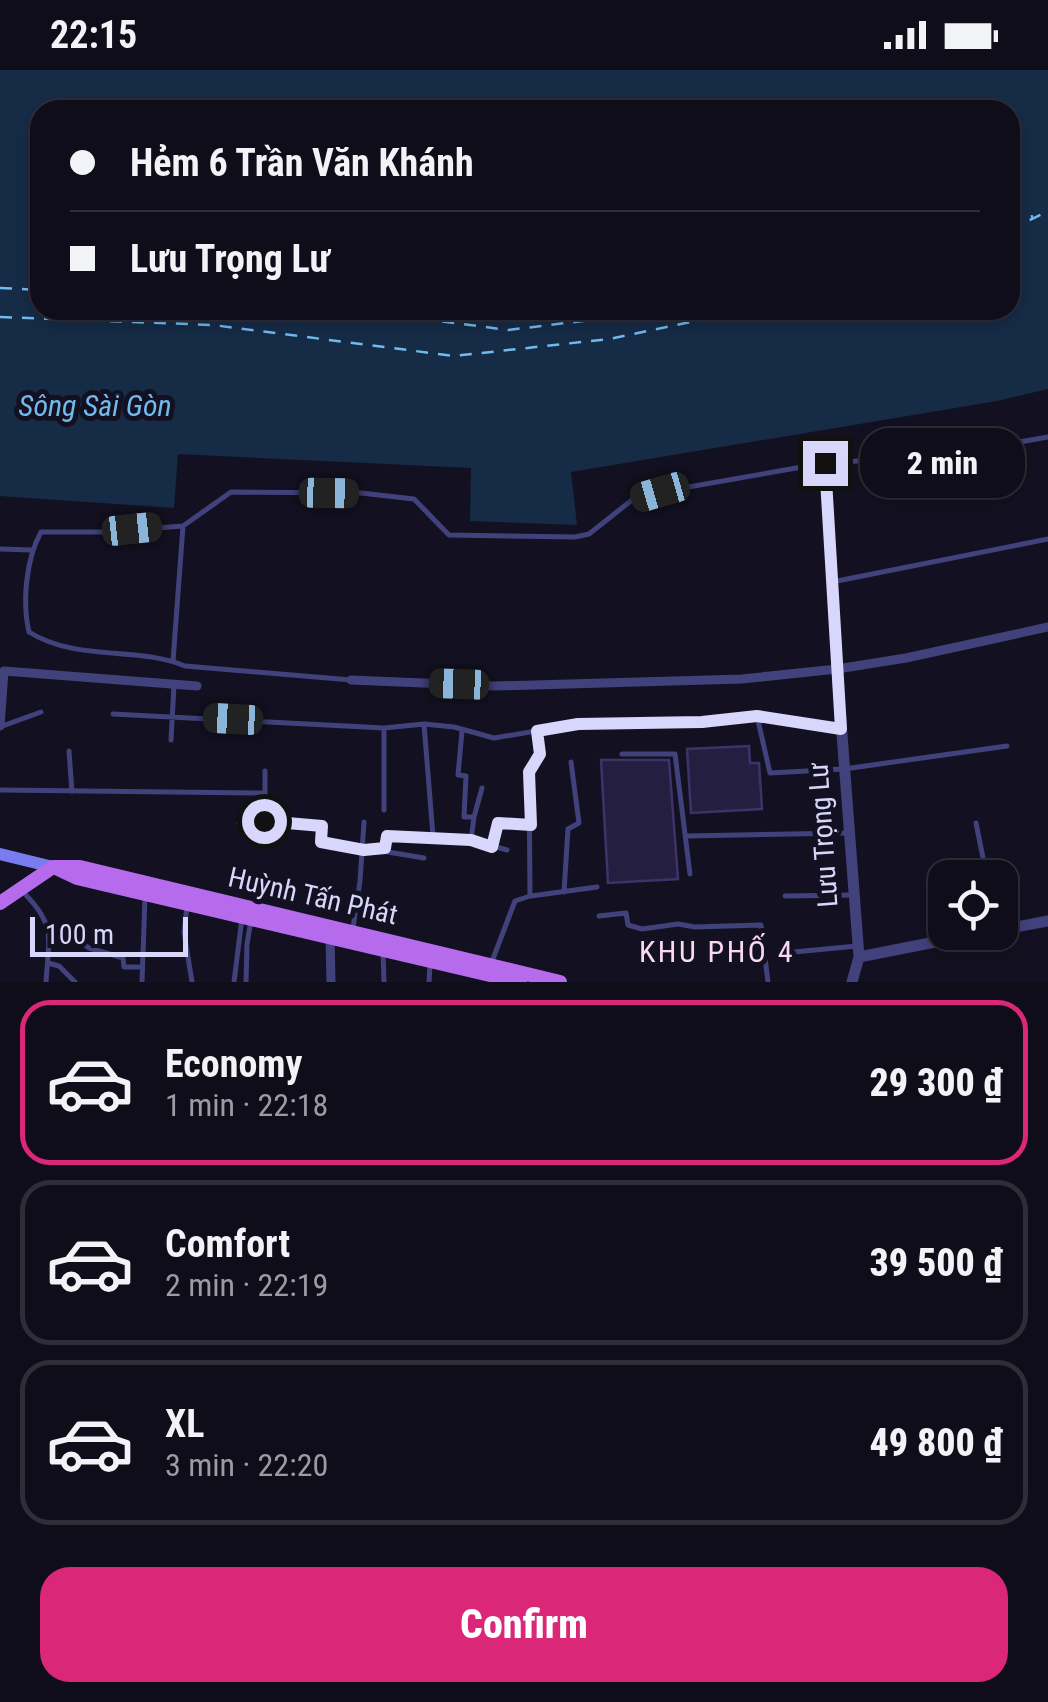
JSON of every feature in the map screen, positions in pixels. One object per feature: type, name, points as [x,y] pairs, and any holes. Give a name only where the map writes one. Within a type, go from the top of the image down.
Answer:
[{"type":"main road","name":"Huỳnh Tấn Phát","points":[[0,854],[187,905],[249,912],[330,937],[358,938],[383,950],[477,977],[560,982]]},
{"type":"main road","name":"Huỳnh Tấn Phát","points":[[53,867],[80,867],[358,938],[492,964],[526,980]]},
{"type":"main road","points":[[0,903],[53,867]]},
{"type":"street","name":"Lưu Trọng Lư","points":[[824,444],[836,670],[858,952],[852,982]]},
{"type":"street","points":[[350,680],[495,686],[742,679],[836,670],[1048,627]]},
{"type":"street","points":[[0,726],[2,670],[197,686]]},
{"type":"street","points":[[1018,927],[1048,922]]},
{"type":"street","points":[[330,937],[332,982]]},
{"type":"street","points":[[858,952],[928,941]]},
{"type":"lane","points":[[350,680],[185,666],[46,643],[29,632],[26,620],[30,550],[40,532],[182,526],[231,492],[361,493],[414,498],[449,536],[575,537],[589,534],[632,500],[646,496],[825,463],[940,456],[1048,437]]},
{"type":"lane","points":[[173,661],[182,526]]},
{"type":"lane","points":[[832,582],[1048,539]]},
{"type":"lane","points":[[0,548],[30,550]]},
{"type":"lane","points":[[170,740],[174,685]]},
{"type":"lane","points":[[0,726],[41,712]]},
{"type":"lane","points":[[113,714],[384,728],[424,724],[494,738],[578,724],[702,722],[757,716],[841,729]]},
{"type":"lane","points":[[757,716],[770,772],[844,769],[1007,746]]},
{"type":"lane","points":[[424,724],[432,837]]},
{"type":"lane","points":[[384,728],[384,810]]},
{"type":"lane","points":[[462,729],[458,775],[466,776],[464,817],[474,817]]},
{"type":"lane","points":[[530,896],[529,772],[540,754],[537,731]]},
{"type":"lane","points":[[69,751],[72,792]]},
{"type":"lane","points":[[622,754],[675,754],[690,874]]},
{"type":"lane","points":[[564,892],[568,829],[579,824],[571,762]]},
{"type":"lane","points":[[264,837],[265,772]]},
{"type":"lane","points":[[471,840],[482,788]]},
{"type":"lane","points":[[0,790],[265,792]]},
{"type":"lane","points":[[240,824],[264,821],[322,826],[321,842],[364,850],[385,848]]},
{"type":"lane","points":[[358,938],[364,822]]},
{"type":"lane","points":[[492,847],[498,823],[531,825]]},
{"type":"lane","points":[[976,823],[983,860]]},
{"type":"lane","points":[[687,836],[848,833]]},
{"type":"lane","points":[[385,848],[387,836],[471,840],[507,850]]},
{"type":"lane","points":[[385,848],[388,852],[424,858]]},
{"type":"lane","points":[[492,964],[515,901],[597,887]]},
{"type":"lane","points":[[20,888],[44,914],[50,935],[46,982]]},
{"type":"lane","points":[[142,982],[146,894]]},
{"type":"lane","points":[[785,896],[852,895]]},
{"type":"lane","points":[[187,905],[184,932],[192,982]]},
{"type":"lane","points":[[234,982],[234,957],[249,912]]},
{"type":"lane","points":[[246,982],[249,912]]},
{"type":"lane","points":[[598,916],[626,913],[628,925],[642,929],[678,924],[761,924],[768,982]]},
{"type":"lane","points":[[78,940],[89,948],[123,958],[124,966],[142,967]]},
{"type":"lane","points":[[383,950],[384,982]]},
{"type":"lane","points":[[794,952],[858,952]]},
{"type":"lane","points":[[429,982],[430,961]]},
{"type":"lane","points":[[48,963],[60,966],[75,982]]},
{"type":"water","name":"Sông Sài Gòn","points":[[0,70],[1048,70],[1048,389],[997,401],[571,472],[577,525],[470,521],[471,468],[178,454],[174,508],[0,496]]},
{"type":"building","points":[[749,746],[750,763],[759,763],[762,809],[691,813],[687,749]]},
{"type":"building","points":[[601,760],[669,760],[678,879],[608,883]]},
{"type":"ferry route","points":[[1020,225],[1048,211]]},
{"type":"ferry route","points":[[1020,221],[1033,216]]},
{"type":"ferry route","points":[[0,288],[30,290]]},
{"type":"ferry route","points":[[0,317],[30,318]]},
{"type":"ferry route","points":[[80,320],[213,325],[454,356],[609,339],[700,320]]},
{"type":"ferry route","points":[[432,320],[508,330],[591,320]]},
{"type":"district","name":"KHU PHỐ 4","points":[[717,951]]},
{"type":"route","points":[[264,821],[322,826],[321,842],[364,850],[385,848],[387,836],[471,840],[492,847],[498,823],[531,825],[529,772],[540,754],[537,731],[578,724],[702,722],[757,716],[841,729],[825,463]]}]
